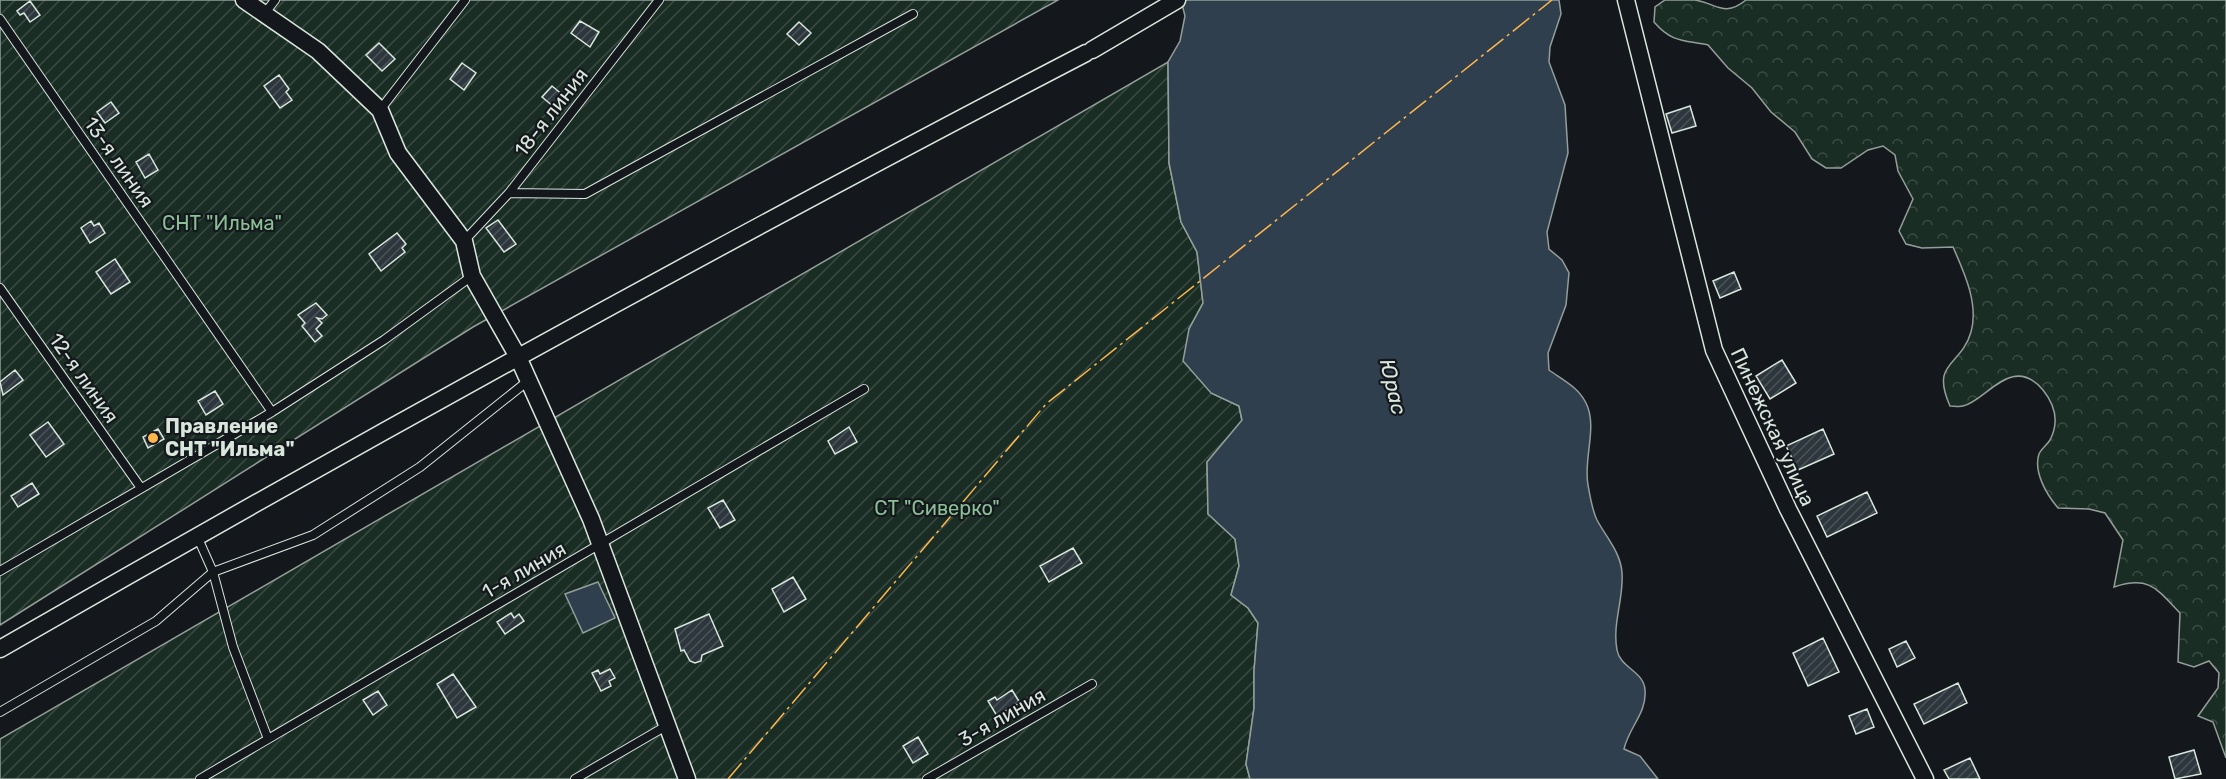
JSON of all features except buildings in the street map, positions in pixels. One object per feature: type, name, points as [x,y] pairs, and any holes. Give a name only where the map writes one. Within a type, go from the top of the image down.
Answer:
[{"type":"street","points":[[244,0],[270,6],[380,110],[398,153],[464,241],[472,276],[518,357],[591,519],[687,779]]},
{"type":"street","points":[[0,649],[197,536],[793,205],[1089,51],[1177,0]]},
{"type":"street","name":"Пинежская улица","points":[[1626,0],[1714,350],[1783,499],[1925,779]]},
{"type":"lane","points":[[380,110],[465,0]]},
{"type":"lane","name":"18-я линия","points":[[464,241],[509,193],[659,0]]},
{"type":"lane","points":[[509,193],[585,194],[913,14]]},
{"type":"lane","name":"13-я линия","points":[[0,19],[272,412]]},
{"type":"lane","points":[[0,571],[272,412],[384,340],[472,276]]},
{"type":"lane","name":"12-я линия","points":[[0,288],[141,488]]},
{"type":"lane","points":[[0,712],[156,621],[213,572],[314,535],[420,468],[529,380]]},
{"type":"lane","name":"1-я линия","points":[[200,779],[864,388]]},
{"type":"lane","points":[[197,536],[213,572],[233,647],[268,739]]},
{"type":"lane","name":"3-я линия","points":[[927,779],[1092,684]]},
{"type":"lane","points":[[575,779],[666,726]]},
{"type":"green space","name":"СНТ \"Ильма\"","points":[[0,0],[1058,0],[473,327],[0,625]]},
{"type":"green space","points":[[1665,0],[1695,0],[1726,9],[1746,0],[2226,0],[2226,758],[2213,722],[2198,716],[2218,688],[2219,673],[2209,661],[2194,667],[2178,662],[2180,613],[2152,587],[2136,583],[2114,587],[2123,540],[2105,513],[2089,509],[2058,508],[2039,476],[2040,452],[2049,442],[2055,426],[2055,413],[2051,401],[2043,390],[2032,380],[2021,376],[2010,377],[1972,402],[1961,406],[1950,406],[1943,380],[1949,365],[1961,352],[1971,332],[1972,299],[1966,277],[1953,247],[1922,248],[1906,244],[1899,231],[1913,199],[1898,171],[1895,155],[1883,146],[1868,150],[1841,168],[1826,168],[1812,159],[1795,132],[1771,112],[1752,88],[1728,68],[1708,45],[1673,37],[1654,22],[1655,7]]},
{"type":"green space","name":"СТ \"Сиверко\"","points":[[1168,62],[1169,163],[1181,222],[1197,252],[1203,303],[1189,329],[1211,393],[1239,406],[1242,421],[1207,462],[1208,514],[1235,539],[1239,566],[1231,595],[1248,608],[1258,623],[1254,708],[1246,764],[1250,779],[0,779],[0,739]]},
{"type":"water","name":"Юрас","points":[[1181,0],[1559,0],[1561,14],[1550,47],[1549,62],[1565,105],[1568,153],[1547,232],[1549,249],[1562,260],[1569,273],[1566,305],[1548,353],[1549,370],[1579,392],[1589,412],[1591,433],[1587,475],[1590,498],[1597,520],[1619,559],[1622,573],[1616,631],[1617,650],[1622,661],[1641,678],[1645,690],[1641,713],[1624,749],[1640,756],[1658,779],[1250,779],[1246,764],[1254,708],[1258,623],[1248,608],[1231,595],[1239,566],[1235,539],[1208,514],[1207,462],[1242,420],[1239,406],[1211,393],[1183,361],[1189,329],[1203,303],[1197,252],[1181,222],[1169,163],[1168,62],[1180,41],[1185,16]]},
{"type":"water","points":[[598,582],[615,618],[583,633],[565,594]]},
{"type":"power","points":[[728,779],[1046,404],[1552,0]]},
{"type":"place","name":"Правление СНТ \"Ильма\"","points":[[153,438]]}]
